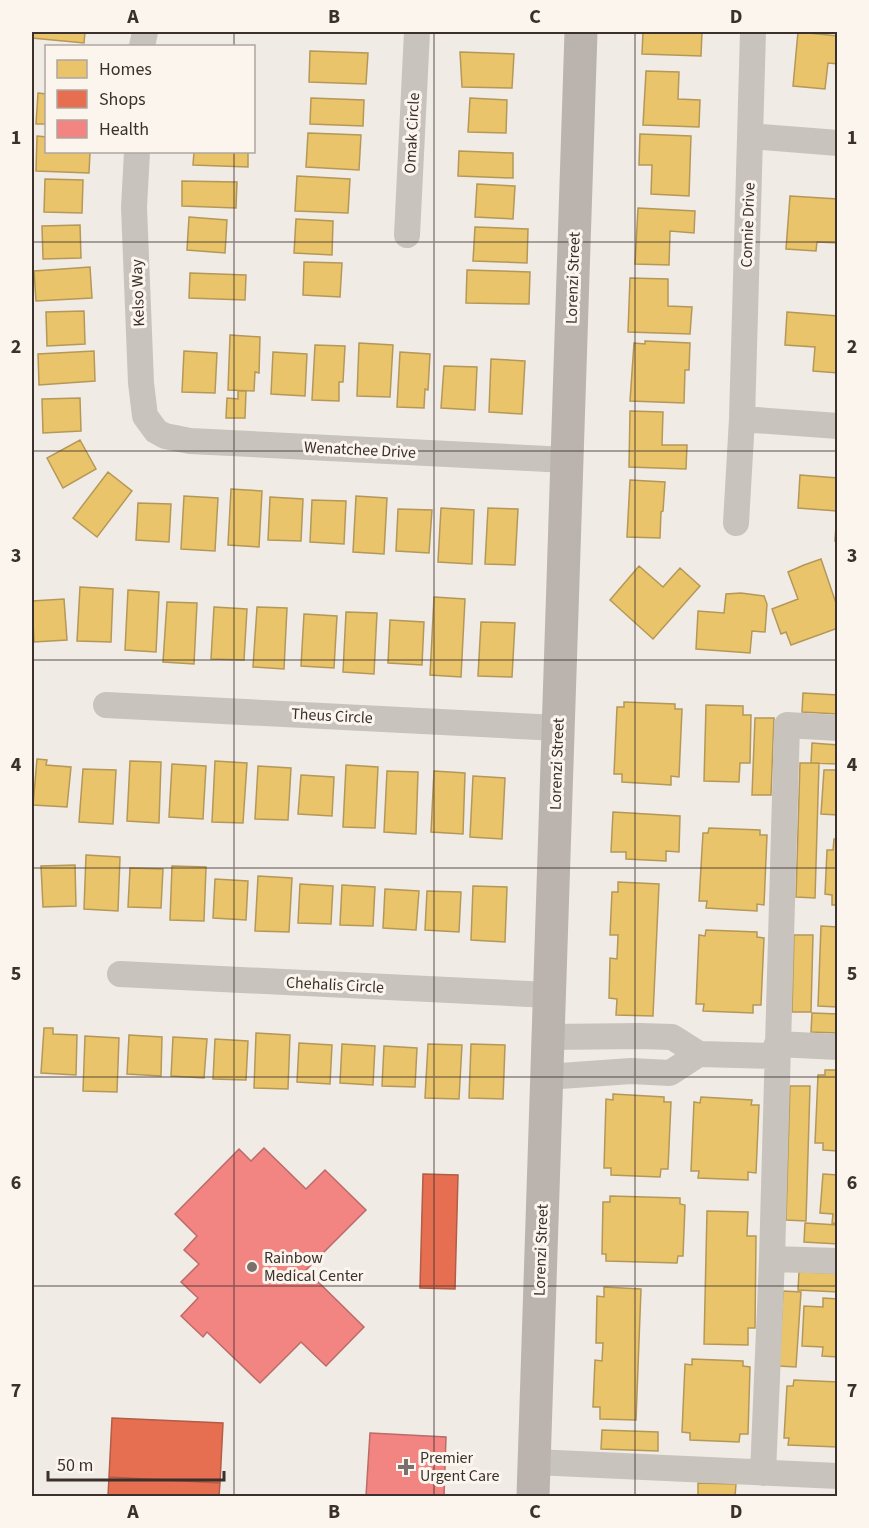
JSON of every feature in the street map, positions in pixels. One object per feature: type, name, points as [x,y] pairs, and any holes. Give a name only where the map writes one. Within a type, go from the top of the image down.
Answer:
[{"type":"street","name":"Omak Circle","points":[[407,235],[417,32]]},
{"type":"street","name":"Lorenzi Street","points":[[533,1497],[581,32]]},
{"type":"street","name":"Connie Drive","points":[[736,523],[742,419],[753,32]]},
{"type":"street","points":[[750,136],[837,143]]},
{"type":"street","name":"Kelso Way","points":[[137,153],[134,207],[141,383],[145,417],[156,431]]},
{"type":"street","points":[[742,419],[837,426]]},
{"type":"street","name":"Wenatchee Drive","points":[[156,431],[165,436],[190,441],[567,460]]},
{"type":"street","name":"Theus Circle","points":[[106,705],[558,728]]},
{"type":"street","points":[[763,1473],[772,1259],[787,724],[837,728]]},
{"type":"street","name":"Chehalis Circle","points":[[120,974],[549,995]]},
{"type":"street","points":[[548,1037],[672,1036],[699,1054]]},
{"type":"street","points":[[546,1077],[631,1071],[670,1074],[699,1054],[837,1047]]},
{"type":"street","points":[[772,1259],[837,1261]]},
{"type":"street","points":[[534,1462],[837,1476]]},
{"type":"building: Homes","points":[[32,32],[85,32],[84,43],[32,38]]},
{"type":"building: Homes","points":[[643,32],[702,32],[701,56],[642,54]]},
{"type":"building: Homes","points":[[798,32],[838,36],[838,64],[828,63],[825,89],[793,86]]},
{"type":"building: Homes","points":[[310,51],[368,53],[366,84],[309,82]]},
{"type":"building: Homes","points":[[460,52],[514,54],[512,88],[462,87]]},
{"type":"building: Homes","points":[[646,71],[679,72],[678,99],[700,100],[699,127],[643,125]]},
{"type":"building: Homes","points":[[38,93],[45,94],[45,124],[36,124]]},
{"type":"building: Homes","points":[[311,98],[364,100],[363,126],[310,124]]},
{"type":"building: Homes","points":[[470,98],[507,100],[506,133],[468,132]]},
{"type":"building: Homes","points":[[308,133],[361,135],[359,170],[306,167]]},
{"type":"building: Homes","points":[[640,134],[691,136],[689,196],[651,194],[652,165],[639,165]]},
{"type":"building: Homes","points":[[37,136],[45,137],[45,153],[90,153],[89,173],[36,171]]},
{"type":"building: Homes","points":[[459,151],[513,153],[513,178],[458,176]]},
{"type":"building: Homes","points":[[194,153],[248,153],[248,167],[193,165]]},
{"type":"building: Homes","points":[[297,176],[350,179],[348,213],[295,211]]},
{"type":"building: Homes","points":[[45,179],[83,180],[82,213],[44,212]]},
{"type":"building: Homes","points":[[182,181],[237,182],[236,208],[182,206]]},
{"type":"building: Homes","points":[[477,184],[515,186],[513,219],[475,217]]},
{"type":"building: Homes","points":[[790,196],[838,199],[838,243],[817,242],[816,251],[786,249]]},
{"type":"building: Homes","points":[[638,208],[695,211],[694,233],[670,231],[669,265],[635,264]]},
{"type":"building: Homes","points":[[189,217],[227,220],[225,253],[187,250]]},
{"type":"building: Homes","points":[[296,219],[333,221],[332,255],[294,253]]},
{"type":"building: Homes","points":[[80,225],[81,258],[43,259],[42,226]]},
{"type":"building: Homes","points":[[475,227],[528,229],[527,263],[473,261]]},
{"type":"building: Homes","points":[[304,262],[342,263],[340,297],[303,295]]},
{"type":"building: Homes","points":[[90,267],[92,298],[36,301],[34,271]]},
{"type":"building: Homes","points":[[467,270],[530,272],[529,304],[466,303]]},
{"type":"building: Homes","points":[[190,273],[246,275],[245,300],[189,298]]},
{"type":"building: Homes","points":[[630,278],[668,279],[668,306],[692,307],[690,334],[628,332]]},
{"type":"building: Homes","points":[[84,311],[85,344],[47,346],[46,312]]},
{"type":"building: Homes","points":[[787,312],[838,316],[838,373],[813,371],[815,347],[785,345]]},
{"type":"building: Homes","points":[[230,335],[260,337],[259,373],[255,372],[254,391],[228,390]]},
{"type":"building: Homes","points":[[645,341],[690,343],[689,370],[685,370],[684,403],[630,401],[634,343],[645,344]]},
{"type":"building: Homes","points":[[359,343],[393,345],[390,397],[357,396]]},
{"type":"building: Homes","points":[[315,345],[345,346],[343,382],[339,382],[339,401],[312,400]]},
{"type":"building: Homes","points":[[94,351],[95,381],[39,385],[38,354]]},
{"type":"building: Homes","points":[[184,351],[217,353],[215,393],[182,392]]},
{"type":"building: Homes","points":[[273,352],[307,354],[305,396],[271,394]]},
{"type":"building: Homes","points":[[400,352],[430,354],[428,390],[425,389],[424,408],[397,407]]},
{"type":"building: Homes","points":[[491,359],[525,361],[522,414],[489,412]]},
{"type":"building: Homes","points":[[444,366],[477,367],[475,410],[441,408]]},
{"type":"building: Homes","points":[[238,391],[246,391],[245,418],[226,418],[227,398],[238,399]]},
{"type":"building: Homes","points":[[80,398],[81,431],[43,433],[42,399]]},
{"type":"building: Homes","points":[[630,411],[663,412],[662,445],[687,445],[686,469],[629,467]]},
{"type":"building: Homes","points":[[80,440],[96,469],[63,488],[47,458]]},
{"type":"building: Homes","points":[[108,472],[132,491],[97,537],[73,518]]},
{"type":"building: Homes","points":[[800,475],[838,478],[838,541],[835,541],[837,511],[798,508]]},
{"type":"building: Homes","points":[[630,480],[665,482],[660,538],[627,537]]},
{"type":"building: Homes","points":[[231,489],[262,491],[259,547],[228,545]]},
{"type":"building: Homes","points":[[184,496],[218,498],[215,551],[181,549]]},
{"type":"building: Homes","points":[[356,496],[387,498],[384,554],[353,552]]},
{"type":"building: Homes","points":[[270,497],[303,499],[301,541],[268,540]]},
{"type":"building: Homes","points":[[312,500],[346,501],[344,544],[310,542]]},
{"type":"building: Homes","points":[[138,503],[171,504],[169,542],[136,540]]},
{"type":"building: Homes","points":[[441,508],[474,510],[472,564],[438,562]]},
{"type":"building: Homes","points":[[488,508],[518,509],[515,565],[485,564]]},
{"type":"building: Homes","points":[[398,509],[432,510],[429,553],[396,551]]},
{"type":"building: Homes","points":[[821,559],[838,609],[838,628],[791,645],[786,632],[781,634],[772,609],[798,599],[788,572]]},
{"type":"building: Homes","points":[[639,566],[663,587],[680,568],[700,586],[653,639],[610,600]]},
{"type":"building: Homes","points":[[80,587],[113,589],[111,642],[77,641]]},
{"type":"building: Homes","points":[[128,590],[159,592],[156,652],[125,650]]},
{"type":"building: Homes","points":[[726,594],[764,596],[767,604],[765,632],[752,631],[750,653],[696,649],[698,611],[724,613]]},
{"type":"building: Homes","points":[[434,597],[465,599],[461,677],[430,675]]},
{"type":"building: Homes","points":[[64,599],[67,640],[34,642],[32,601]]},
{"type":"building: Homes","points":[[167,602],[197,603],[194,664],[163,662]]},
{"type":"building: Homes","points":[[214,607],[247,609],[244,660],[211,659]]},
{"type":"building: Homes","points":[[257,607],[287,608],[284,669],[253,667]]},
{"type":"building: Homes","points":[[346,612],[377,613],[374,674],[343,672]]},
{"type":"building: Homes","points":[[304,614],[337,616],[334,668],[301,666]]},
{"type":"building: Homes","points":[[390,620],[424,622],[422,665],[388,663]]},
{"type":"building: Homes","points":[[481,622],[515,623],[512,677],[478,676]]},
{"type":"building: Homes","points":[[803,693],[838,695],[838,714],[802,712]]},
{"type":"building: Homes","points":[[624,702],[675,704],[675,709],[682,709],[679,777],[671,776],[671,785],[622,782],[622,774],[614,774],[617,707],[624,707]]},
{"type":"building: Homes","points":[[706,705],[743,706],[743,715],[751,715],[750,763],[740,763],[739,782],[704,781]]},
{"type":"building: Homes","points":[[755,718],[774,718],[771,795],[752,795]]},
{"type":"building: Homes","points":[[812,743],[838,745],[838,764],[811,763]]},
{"type":"building: Homes","points":[[37,759],[47,760],[46,765],[71,767],[67,807],[33,805]]},
{"type":"building: Homes","points":[[130,761],[161,762],[159,823],[127,821]]},
{"type":"building: Homes","points":[[215,761],[247,763],[243,823],[212,822]]},
{"type":"building: Homes","points":[[800,763],[819,763],[815,898],[796,897]]},
{"type":"building: Homes","points":[[172,764],[206,766],[203,819],[169,817]]},
{"type":"building: Homes","points":[[346,765],[378,767],[375,828],[343,827]]},
{"type":"building: Homes","points":[[258,766],[291,768],[288,820],[255,819]]},
{"type":"building: Homes","points":[[83,769],[116,770],[113,824],[79,822]]},
{"type":"building: Homes","points":[[824,770],[838,770],[838,815],[821,814]]},
{"type":"building: Homes","points":[[387,771],[418,772],[416,834],[384,832]]},
{"type":"building: Homes","points":[[434,771],[465,773],[463,834],[431,832]]},
{"type":"building: Homes","points":[[301,775],[334,777],[332,816],[298,814]]},
{"type":"building: Homes","points":[[473,776],[505,778],[502,839],[470,837]]},
{"type":"building: Homes","points":[[613,812],[680,816],[679,852],[666,851],[666,861],[626,859],[626,852],[611,852]]},
{"type":"building: Homes","points":[[709,828],[760,830],[760,835],[767,835],[764,905],[757,904],[757,911],[706,908],[707,901],[699,901],[703,833],[708,833]]},
{"type":"building: Homes","points":[[834,839],[838,839],[838,905],[832,905],[832,895],[825,894],[827,850],[833,850]]},
{"type":"building: Homes","points":[[86,855],[120,857],[118,911],[84,909]]},
{"type":"building: Homes","points":[[75,865],[76,906],[43,907],[41,866]]},
{"type":"building: Homes","points":[[172,866],[206,867],[204,921],[170,920]]},
{"type":"building: Homes","points":[[130,868],[163,869],[161,908],[128,907]]},
{"type":"building: Homes","points":[[258,876],[292,878],[289,932],[255,931]]},
{"type":"building: Homes","points":[[215,879],[248,881],[246,920],[213,918]]},
{"type":"building: Homes","points":[[618,882],[659,884],[653,1016],[616,1015],[617,999],[609,998],[610,958],[617,959],[618,935],[610,935],[612,892],[618,892]]},
{"type":"building: Homes","points":[[300,884],[333,886],[331,924],[298,923]]},
{"type":"building: Homes","points":[[342,885],[375,887],[373,926],[340,925]]},
{"type":"building: Homes","points":[[473,886],[507,887],[505,942],[471,940]]},
{"type":"building: Homes","points":[[385,889],[419,891],[416,930],[383,928]]},
{"type":"building: Homes","points":[[427,891],[461,892],[459,932],[425,930]]},
{"type":"building: Homes","points":[[821,926],[838,927],[838,1007],[818,1006]]},
{"type":"building: Homes","points":[[706,930],[757,932],[757,937],[764,938],[761,1005],[753,1005],[753,1013],[703,1011],[704,1004],[696,1004],[699,935],[705,936]]},
{"type":"building: Homes","points":[[794,935],[813,935],[811,1012],[792,1012]]},
{"type":"building: Homes","points":[[812,1013],[838,1014],[838,1033],[811,1032]]},
{"type":"building: Homes","points":[[44,1028],[53,1028],[53,1034],[77,1035],[76,1075],[41,1073]]},
{"type":"building: Homes","points":[[256,1033],[290,1035],[288,1089],[254,1088]]},
{"type":"building: Homes","points":[[129,1035],[162,1037],[161,1076],[127,1074]]},
{"type":"building: Homes","points":[[85,1036],[119,1038],[117,1092],[83,1091]]},
{"type":"building: Homes","points":[[173,1037],[207,1039],[204,1078],[171,1076]]},
{"type":"building: Homes","points":[[215,1039],[248,1041],[246,1080],[213,1079]]},
{"type":"building: Homes","points":[[299,1043],[332,1045],[330,1084],[297,1082]]},
{"type":"building: Homes","points":[[342,1044],[375,1046],[373,1085],[340,1083]]},
{"type":"building: Homes","points":[[428,1044],[462,1045],[459,1099],[425,1098]]},
{"type":"building: Homes","points":[[471,1044],[505,1045],[503,1099],[469,1098]]},
{"type":"building: Homes","points":[[384,1046],[417,1048],[415,1087],[382,1086]]},
{"type":"building: Homes","points":[[825,1070],[838,1070],[838,1151],[823,1150],[823,1143],[815,1143],[818,1075],[825,1075]]},
{"type":"building: Homes","points":[[790,1086],[810,1086],[806,1221],[786,1220]]},
{"type":"building: Homes","points":[[613,1094],[664,1097],[664,1102],[671,1102],[668,1169],[661,1169],[660,1177],[611,1175],[611,1168],[604,1168],[606,1099],[613,1100]]},
{"type":"building: Homes","points":[[701,1097],[752,1100],[751,1105],[759,1105],[756,1173],[748,1172],[748,1180],[698,1178],[699,1171],[691,1171],[694,1102],[700,1103]]},
{"type":"building: Homes","points":[[823,1174],[838,1175],[838,1224],[832,1223],[833,1214],[820,1213]]},
{"type":"building: Homes","points":[[610,1196],[680,1198],[680,1204],[685,1205],[683,1256],[678,1256],[677,1263],[606,1261],[606,1254],[602,1254],[603,1202],[610,1202]]},
{"type":"building: Homes","points":[[707,1211],[748,1212],[747,1236],[756,1236],[755,1328],[748,1328],[748,1345],[704,1344]]},
{"type":"building: Homes","points":[[805,1223],[838,1225],[838,1244],[804,1242]]},
{"type":"building: Homes","points":[[799,1272],[838,1273],[838,1292],[798,1290]]},
{"type":"building: Homes","points":[[604,1287],[641,1289],[636,1420],[600,1419],[600,1407],[593,1407],[595,1360],[602,1361],[603,1343],[596,1343],[597,1296],[604,1297]]},
{"type":"building: Homes","points":[[783,1291],[801,1292],[796,1367],[779,1366]]},
{"type":"building: Homes","points":[[823,1298],[838,1299],[838,1357],[822,1356],[823,1347],[802,1346],[804,1306],[823,1307]]},
{"type":"building: Homes","points":[[692,1359],[743,1361],[743,1366],[750,1367],[748,1434],[740,1434],[739,1442],[690,1440],[690,1433],[682,1432],[685,1364],[692,1365]]},
{"type":"building: Homes","points":[[794,1380],[838,1382],[838,1447],[788,1445],[789,1438],[784,1438],[787,1386],[793,1386]]},
{"type":"building: Homes","points":[[602,1430],[658,1432],[658,1451],[601,1449]]},
{"type":"building: Homes","points":[[698,1483],[736,1484],[735,1496],[698,1496]]},
{"type":"building: Shops","points":[[423,1174],[458,1175],[455,1289],[420,1288]]},
{"type":"building: Shops","points":[[112,1418],[223,1423],[220,1483],[109,1477]]},
{"type":"building: Shops","points":[[109,1477],[220,1483],[219,1496],[108,1496]]},
{"type":"building: Health","name":"Rainbow Medical Center","points":[[264,1148],[306,1189],[325,1170],[366,1210],[306,1270],[364,1327],[326,1366],[301,1342],[260,1383],[207,1332],[203,1337],[181,1316],[198,1298],[181,1282],[199,1264],[184,1250],[197,1236],[175,1214],[239,1149],[251,1161]]},
{"type":"building: Health","name":"Premier Urgent Care","points":[[370,1433],[446,1437],[444,1496],[366,1496]]},
{"type":"place","name":"Rainbow Medical Center","points":[[252,1267]]},
{"type":"place","name":"Premier Urgent Care","points":[[406,1467]]}]
